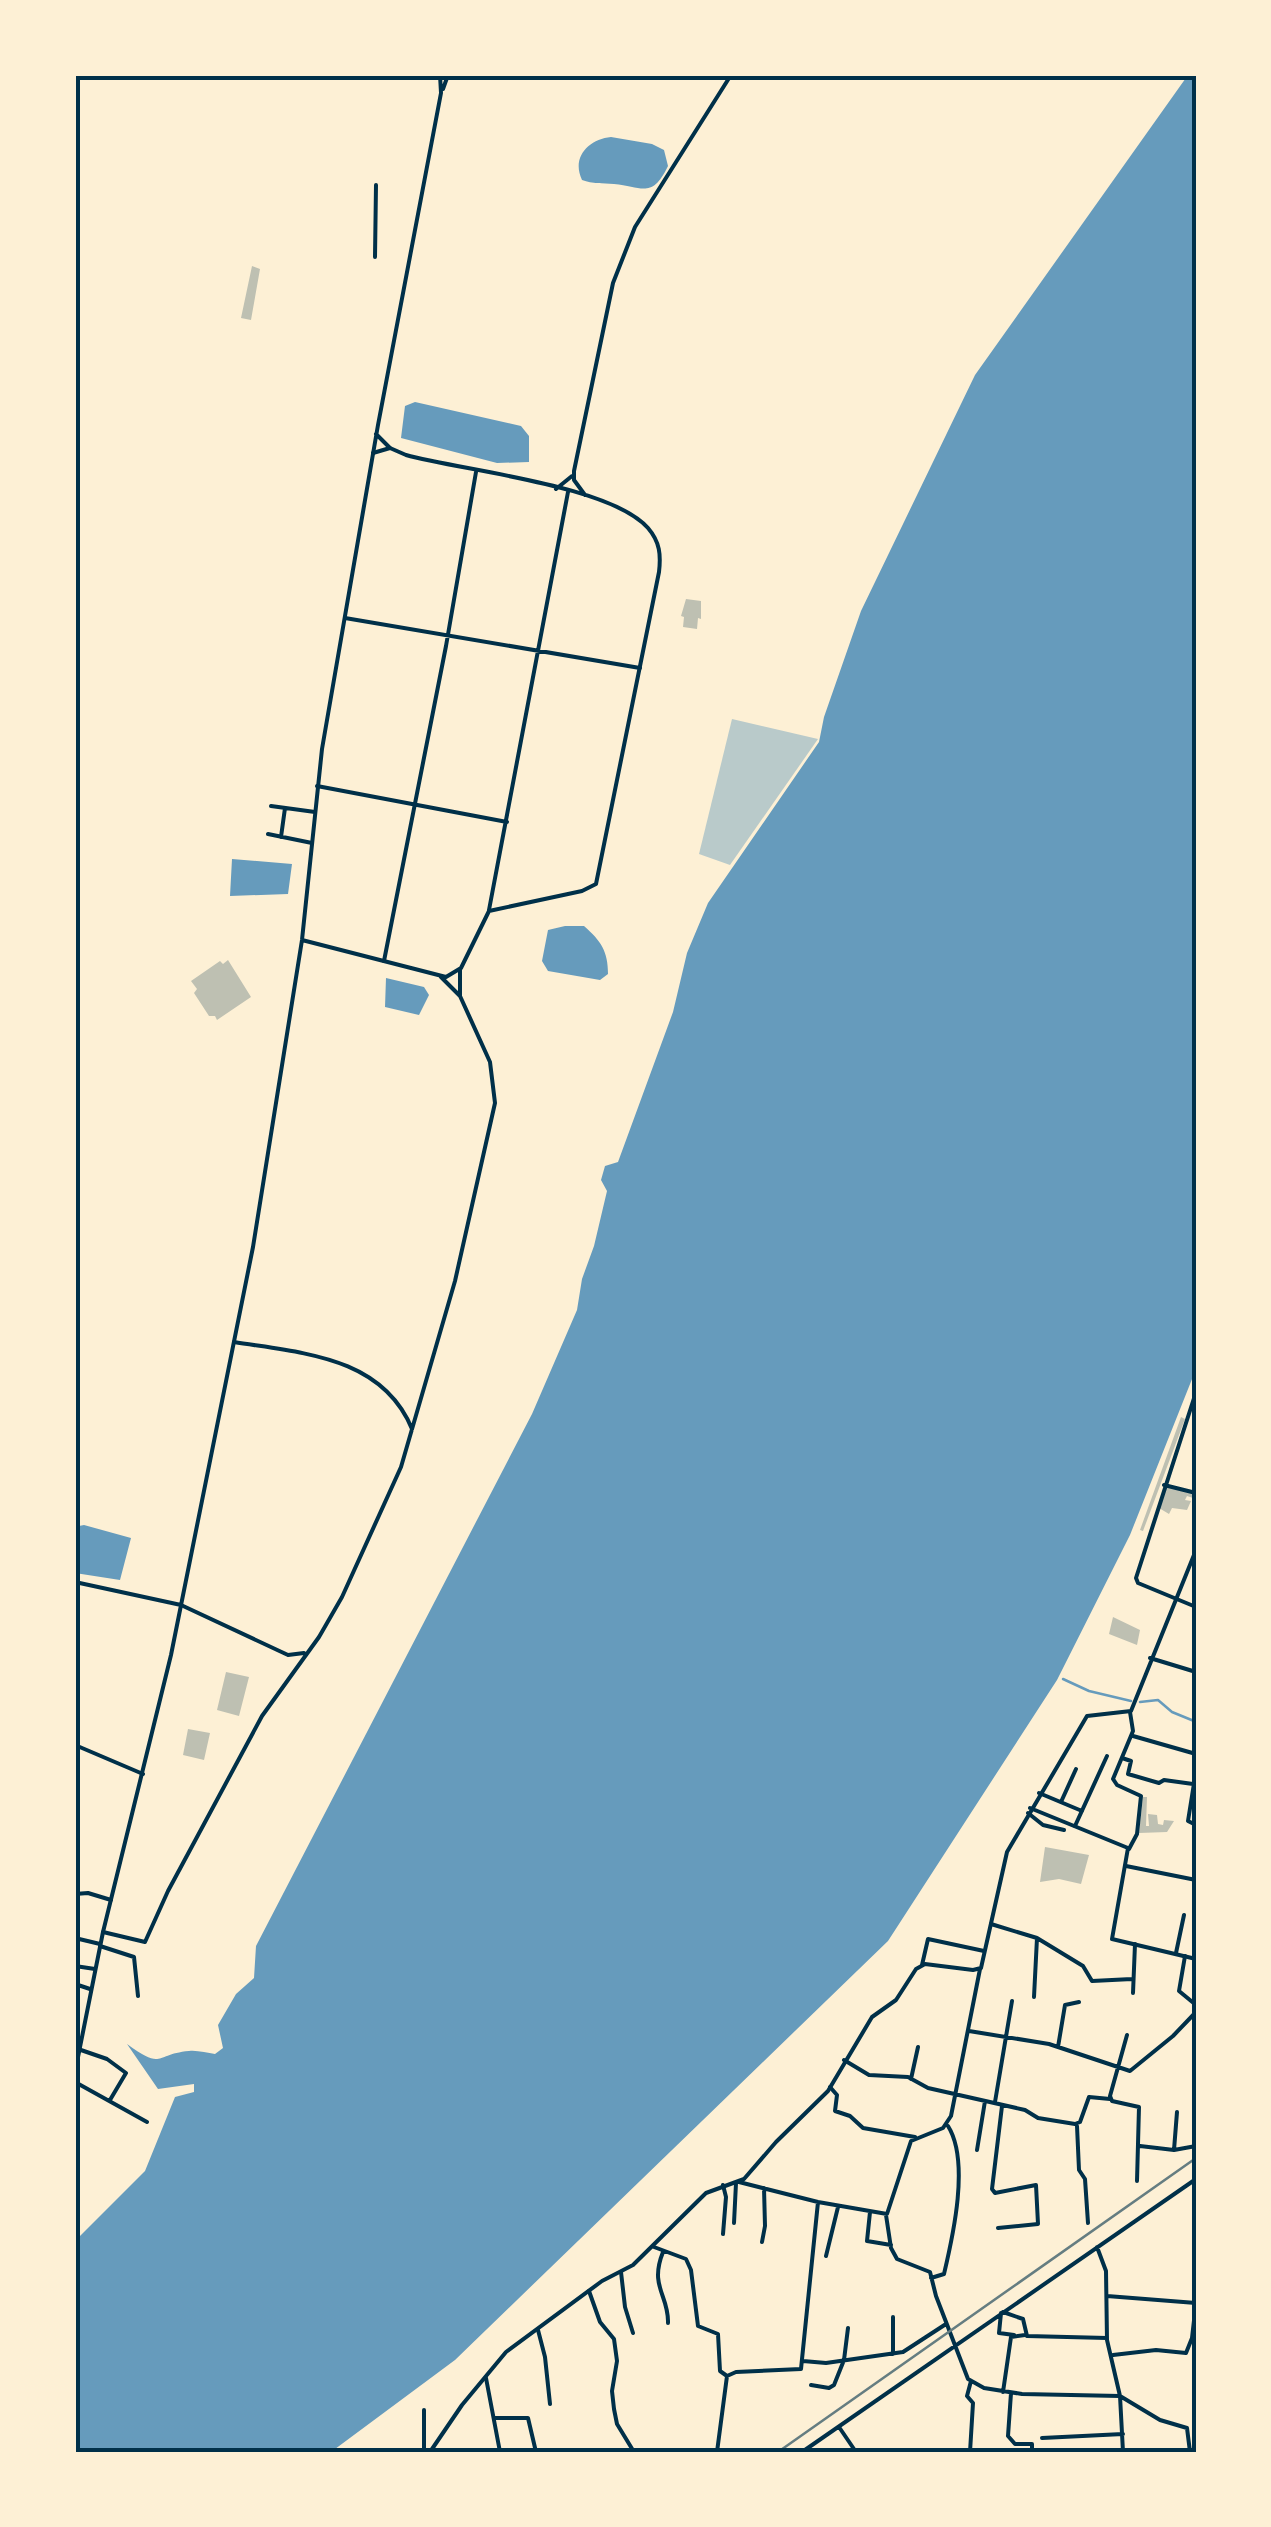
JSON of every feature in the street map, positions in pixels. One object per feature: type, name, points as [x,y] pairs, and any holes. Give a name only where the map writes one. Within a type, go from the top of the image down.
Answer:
[{"type":"street","points":[[75,2072],[78,2038],[143,1774],[234,1342],[302,940],[317,786],[344,618],[441,93],[448,75]]},
{"type":"street","points":[[585,496],[573,476],[574,466],[623,252],[732,75]]},
{"type":"street","points":[[440,76],[441,93]]},
{"type":"street","points":[[375,257],[376,186]]},
{"type":"street","points":[[376,434],[390,448],[610,504],[641,521],[656,538],[659,548],[660,572],[596,884],[582,891],[489,911]]},
{"type":"street","points":[[373,453],[390,448]]},
{"type":"street","points":[[384,961],[476,472]]},
{"type":"street","points":[[556,488],[573,476]]},
{"type":"street","points":[[460,996],[460,970],[493,895],[568,492]]},
{"type":"street","points":[[344,618],[640,668]]},
{"type":"street","points":[[317,786],[507,822]]},
{"type":"street","points":[[271,806],[314,812]]},
{"type":"street","points":[[281,837],[285,808]]},
{"type":"street","points":[[268,834],[312,844]]},
{"type":"street","points":[[493,895],[506,906]]},
{"type":"street","points":[[103,1932],[145,1942],[168,1891],[262,1716],[342,1597],[399,1474],[455,1280],[495,1103],[490,1062],[460,996],[441,977],[302,940]]},
{"type":"street","points":[[441,977],[460,970]]},
{"type":"street","points":[[234,1342],[307,1354],[356,1368],[392,1399],[412,1429]]},
{"type":"street","points":[[1196,1392],[1136,1581],[1196,1607]]},
{"type":"street","points":[[1164,1485],[1196,1493]]},
{"type":"street","points":[[1196,1550],[1130,1712],[1132,1735],[1114,1784],[1140,1794],[1141,1798],[1137,1834],[1129,1850],[1111,1936],[1114,1940],[1196,1959]]},
{"type":"street","points":[[75,1582],[180,1606],[288,1655],[298,1656],[308,1650]]},
{"type":"street","points":[[288,1655],[292,1670]]},
{"type":"street","points":[[1150,1658],[1196,1672]]},
{"type":"street","points":[[932,2278],[944,2274],[953,2234],[958,2161],[956,2139],[948,2124],[1007,1852],[1087,1716],[1130,1712]]},
{"type":"street","points":[[1132,1735],[1196,1754]]},
{"type":"street","points":[[75,1744],[143,1774]]},
{"type":"street","points":[[1076,1826],[1106,1756]]},
{"type":"street","points":[[1122,1758],[1130,1761],[1128,1774],[1158,1784],[1164,1780],[1193,1784]]},
{"type":"street","points":[[1061,1802],[1076,1769]]},
{"type":"street","points":[[1196,1771],[1188,1822],[1196,1825]]},
{"type":"street","points":[[1040,1793],[1082,1811]]},
{"type":"street","points":[[1029,1810],[1129,1850]]},
{"type":"street","points":[[1029,1810],[1041,1824],[1064,1830]]},
{"type":"street","points":[[1126,1866],[1196,1880]]},
{"type":"street","points":[[75,1894],[88,1893],[111,1900]]},
{"type":"street","points":[[1176,1953],[1184,1915]]},
{"type":"street","points":[[991,1924],[1037,1938],[1083,1966],[1092,1981],[1132,1979]]},
{"type":"street","points":[[75,1938],[134,1957],[138,1996]]},
{"type":"street","points":[[1034,1996],[1037,1938]]},
{"type":"street","points":[[922,1965],[928,1939],[985,1952]]},
{"type":"street","points":[[1133,1993],[1134,1944]]},
{"type":"street","points":[[969,2031],[1058,2047],[1118,2070],[1134,2069],[1196,2009],[1179,1990],[1186,1956]]},
{"type":"street","points":[[734,2223],[738,2182],[830,2086],[872,2017],[896,2000],[916,1969],[922,1965],[980,1969]]},
{"type":"street","points":[[75,1966],[94,1968]]},
{"type":"street","points":[[75,1984],[90,1989]]},
{"type":"street","points":[[994,2102],[1012,2002]]},
{"type":"street","points":[[1058,2047],[1065,2005],[1078,2002]]},
{"type":"street","points":[[1110,2099],[1127,2035]]},
{"type":"street","points":[[911,2079],[918,2047]]},
{"type":"street","points":[[78,2049],[107,2059],[126,2073],[110,2100]]},
{"type":"street","points":[[844,2060],[870,2075],[911,2079],[956,2095],[1025,2110],[1042,2119],[1077,2124]]},
{"type":"street","points":[[75,2082],[147,2122]]},
{"type":"street","points":[[830,2086],[838,2094],[836,2111],[850,2116],[860,2126],[915,2137]]},
{"type":"street","points":[[1088,2224],[1086,2179],[1079,2170],[1077,2124],[1089,2097],[1139,2107],[1137,2181]]},
{"type":"street","points":[[977,2150],[985,2100]]},
{"type":"street","points":[[998,2228],[1038,2224],[1036,2185],[993,2191],[1002,2104]]},
{"type":"street","points":[[1174,2150],[1177,2112]]},
{"type":"street","points":[[948,2124],[910,2140],[886,2215],[890,2245],[897,2259],[927,2269],[932,2278],[964,2374],[970,2381],[1011,2393],[1120,2396],[1158,2420],[1196,2430]]},
{"type":"street","points":[[1140,2146],[1174,2150],[1196,2146]]},
{"type":"street","points":[[802,2452],[1196,2179]]},
{"type":"street","points":[[427,2452],[506,2352],[589,2291],[633,2265],[701,2196],[738,2182],[886,2215]]},
{"type":"street","points":[[723,2185],[723,2234]]},
{"type":"street","points":[[762,2242],[764,2188]]},
{"type":"street","points":[[727,2376],[736,2372],[799,2371],[818,2202]]},
{"type":"street","points":[[826,2256],[838,2206]]},
{"type":"street","points":[[870,2212],[866,2240],[890,2245]]},
{"type":"street","points":[[652,2246],[688,2261],[697,2324],[702,2330],[718,2334],[720,2371],[727,2376]]},
{"type":"street","points":[[1097,2247],[1106,2271],[1107,2338],[1120,2396],[1123,2452]]},
{"type":"street","points":[[663,2252],[658,2267],[658,2293],[667,2309],[668,2323]]},
{"type":"street","points":[[620,2272],[634,2333]]},
{"type":"street","points":[[589,2291],[600,2322],[614,2338],[614,2410],[634,2452]]},
{"type":"street","points":[[1106,2296],[1196,2303],[1186,2353],[1156,2350],[1113,2356]]},
{"type":"street","points":[[1002,2312],[1000,2334],[1107,2338]]},
{"type":"street","points":[[1002,2312],[1023,2318],[1027,2336]]},
{"type":"street","points":[[893,2317],[893,2354]]},
{"type":"street","points":[[803,2360],[826,2363],[893,2354],[914,2348],[946,2324]]},
{"type":"street","points":[[537,2328],[550,2404]]},
{"type":"street","points":[[811,2385],[833,2387],[844,2360],[848,2328]]},
{"type":"street","points":[[1004,2392],[1014,2335]]},
{"type":"street","points":[[717,2452],[727,2376]]},
{"type":"street","points":[[486,2377],[500,2452]]},
{"type":"street","points":[[970,2381],[970,2452]]},
{"type":"street","points":[[1011,2393],[1008,2436],[1015,2444],[1032,2444],[1032,2452]]},
{"type":"street","points":[[424,2410],[427,2452]]},
{"type":"street","points":[[494,2418],[528,2418],[536,2452]]},
{"type":"street","points":[[838,2426],[856,2452]]},
{"type":"street","points":[[1188,2430],[1190,2452]]},
{"type":"street","points":[[1042,2438],[1123,2434]]},
{"type":"shaded area","points":[[732,719],[818,739],[730,865],[699,854]]},
{"type":"water","points":[[1188,75],[1196,75],[1196,1369],[1130,1535],[1057,1680],[888,1941],[455,2360],[331,2452],[75,2452],[75,2241],[145,2171],[175,2097],[194,2092],[194,2084],[158,2089],[127,2044],[154,2059],[189,2051],[215,2054],[223,2048],[218,2025],[236,1994],[254,1978],[256,1946],[532,1414],[577,1310],[607,1191],[601,1180],[605,1166],[618,1162],[673,1012],[687,953],[708,903],[819,742],[861,611],[975,375]]},
{"type":"water","points":[[611,137],[664,150],[668,166],[657,183],[640,188],[582,180],[579,164],[584,151],[596,141]]},
{"type":"water","points":[[415,402],[521,426],[529,436],[529,462],[497,463],[401,438],[405,406]]},
{"type":"water","points":[[232,859],[292,864],[288,894],[230,896]]},
{"type":"water","points":[[584,926],[595,937],[605,953],[608,974],[600,980],[548,971],[542,961],[548,930]]},
{"type":"water","points":[[386,978],[424,987],[429,995],[419,1015],[385,1007]]},
{"type":"water","points":[[79,1526],[131,1538],[120,1580],[75,1573],[75,1538]]},
{"type":"building","points":[[252,266],[260,269],[251,320],[241,318]]},
{"type":"building","points":[[686,599],[701,601],[697,629],[683,627],[681,616]]},
{"type":"building","points":[[228,960],[251,997],[217,1020],[209,1016],[191,981],[220,961],[223,964]]},
{"type":"building","points":[[1181,1417],[1185,1419],[1143,1531],[1140,1530]]},
{"type":"building","points":[[1167,1486],[1196,1494],[1196,1499],[1187,1496],[1185,1500],[1191,1501],[1187,1510],[1172,1508],[1169,1514],[1159,1508]]},
{"type":"building","points":[[1113,1617],[1140,1630],[1137,1645],[1109,1634]]},
{"type":"building","points":[[226,1672],[249,1677],[239,1716],[217,1710]]},
{"type":"building","points":[[188,1729],[210,1733],[204,1760],[183,1755]]},
{"type":"building","points":[[1143,1797],[1147,1797],[1146,1826],[1148,1814],[1157,1815],[1158,1824],[1174,1821],[1167,1832],[1139,1833]]},
{"type":"building","points":[[1045,1847],[1089,1855],[1081,1884],[1059,1879],[1040,1882]]},
{"type":"waterway","points":[[1063,1679],[1089,1691],[1131,1701]]},
{"type":"waterway","points":[[1140,1702],[1158,1700],[1196,1726]]},
{"type":"railway","points":[[778,2452],[1196,2158]]}]
